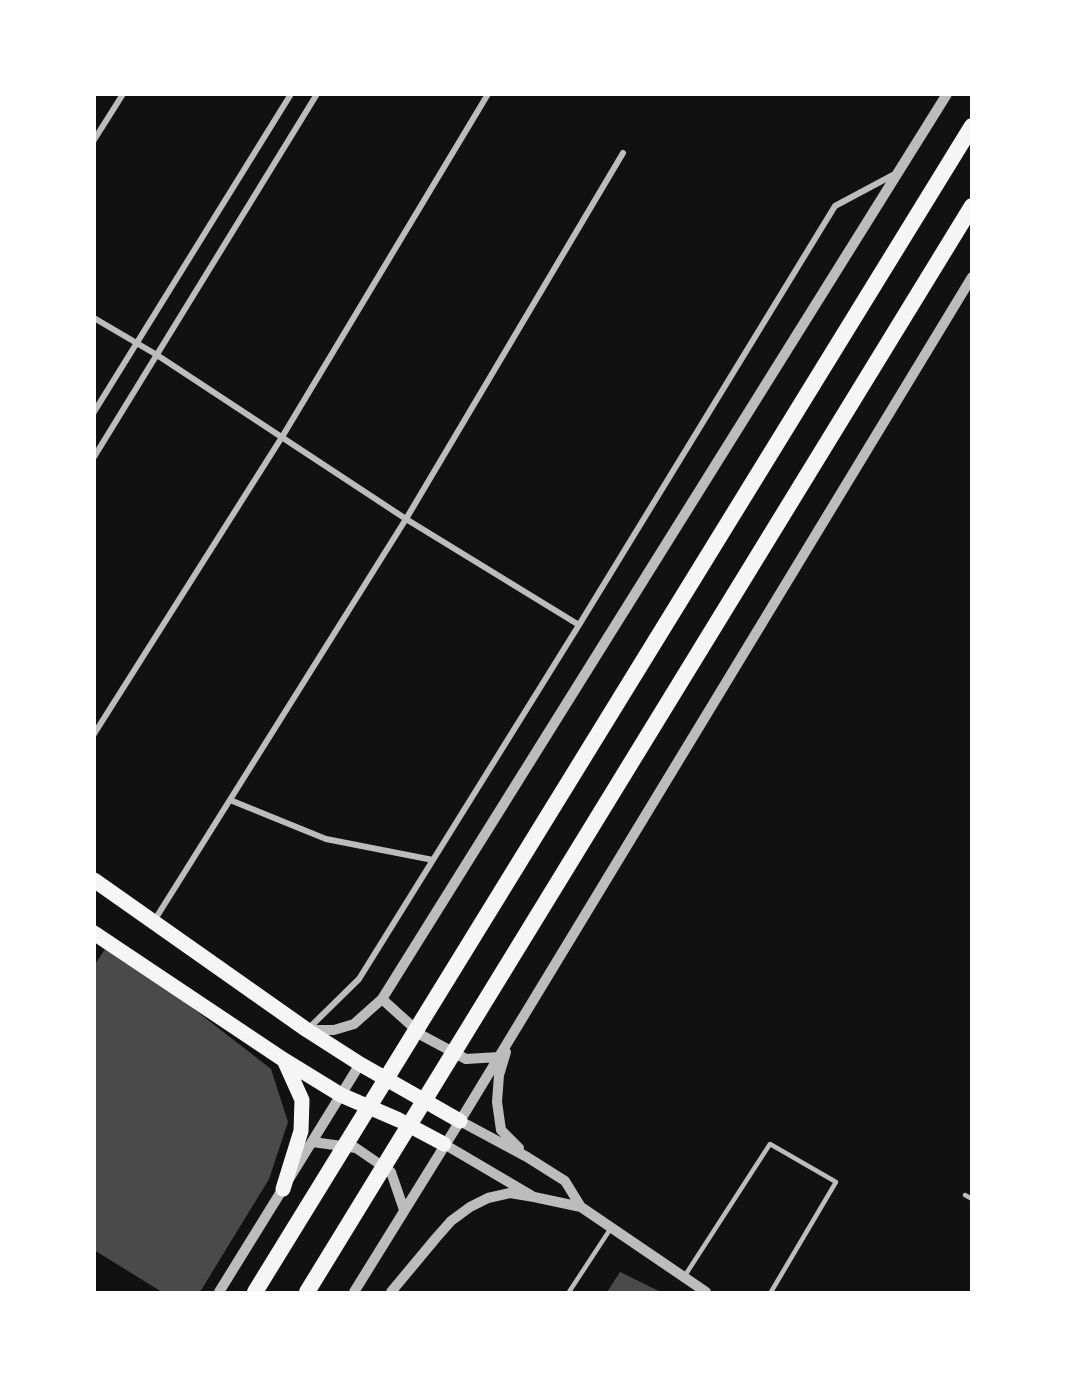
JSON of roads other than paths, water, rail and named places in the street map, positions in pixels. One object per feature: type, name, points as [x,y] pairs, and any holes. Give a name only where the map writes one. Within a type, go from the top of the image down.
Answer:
[{"type":"highway","points":[[255,1293],[972,126]]},
{"type":"highway","points":[[307,1293],[972,206]]},
{"type":"main road","points":[[94,880],[307,1030],[360,1064],[460,1121]]},
{"type":"main road","points":[[94,933],[284,1060],[341,1095],[399,1120],[444,1144]]},
{"type":"main road","points":[[283,1189],[301,1131],[302,1100],[284,1060]]},
{"type":"street","points":[[94,140],[123,94]]},
{"type":"street","points":[[94,412],[291,94]]},
{"type":"street","points":[[94,457],[317,94]]},
{"type":"street","points":[[94,734],[282,437],[488,94]]},
{"type":"street","points":[[307,1030],[333,1030],[354,1024],[382,999],[947,94]]},
{"type":"street","points":[[153,921],[406,519],[624,153]]},
{"type":"street","points":[[307,1030],[359,980],[835,206],[897,174]]},
{"type":"street","points":[[354,1293],[972,277]]},
{"type":"street","points":[[94,318],[157,355],[406,519],[579,625]]},
{"type":"street","points":[[230,800],[326,839],[433,860]]},
{"type":"street","points":[[382,999],[423,1036],[466,1059],[499,1057]]},
{"type":"street","points":[[509,1041],[499,1075],[497,1102],[501,1130],[527,1157]]},
{"type":"street","points":[[219,1293],[360,1064]]},
{"type":"street","points":[[460,1121],[527,1157],[565,1181],[581,1207]]},
{"type":"street","points":[[313,1142],[356,1149],[390,1172],[404,1210]]},
{"type":"street","points":[[444,1144],[534,1197]]},
{"type":"street","points":[[391,1293],[451,1221],[470,1207],[488,1198],[510,1193],[581,1207],[706,1293]]},
{"type":"lane","points":[[684,1278],[770,1144],[836,1182],[771,1293]]},
{"type":"lane","points":[[965,1195],[972,1199]]},
{"type":"lane","points":[[569,1293],[611,1228]]}]
